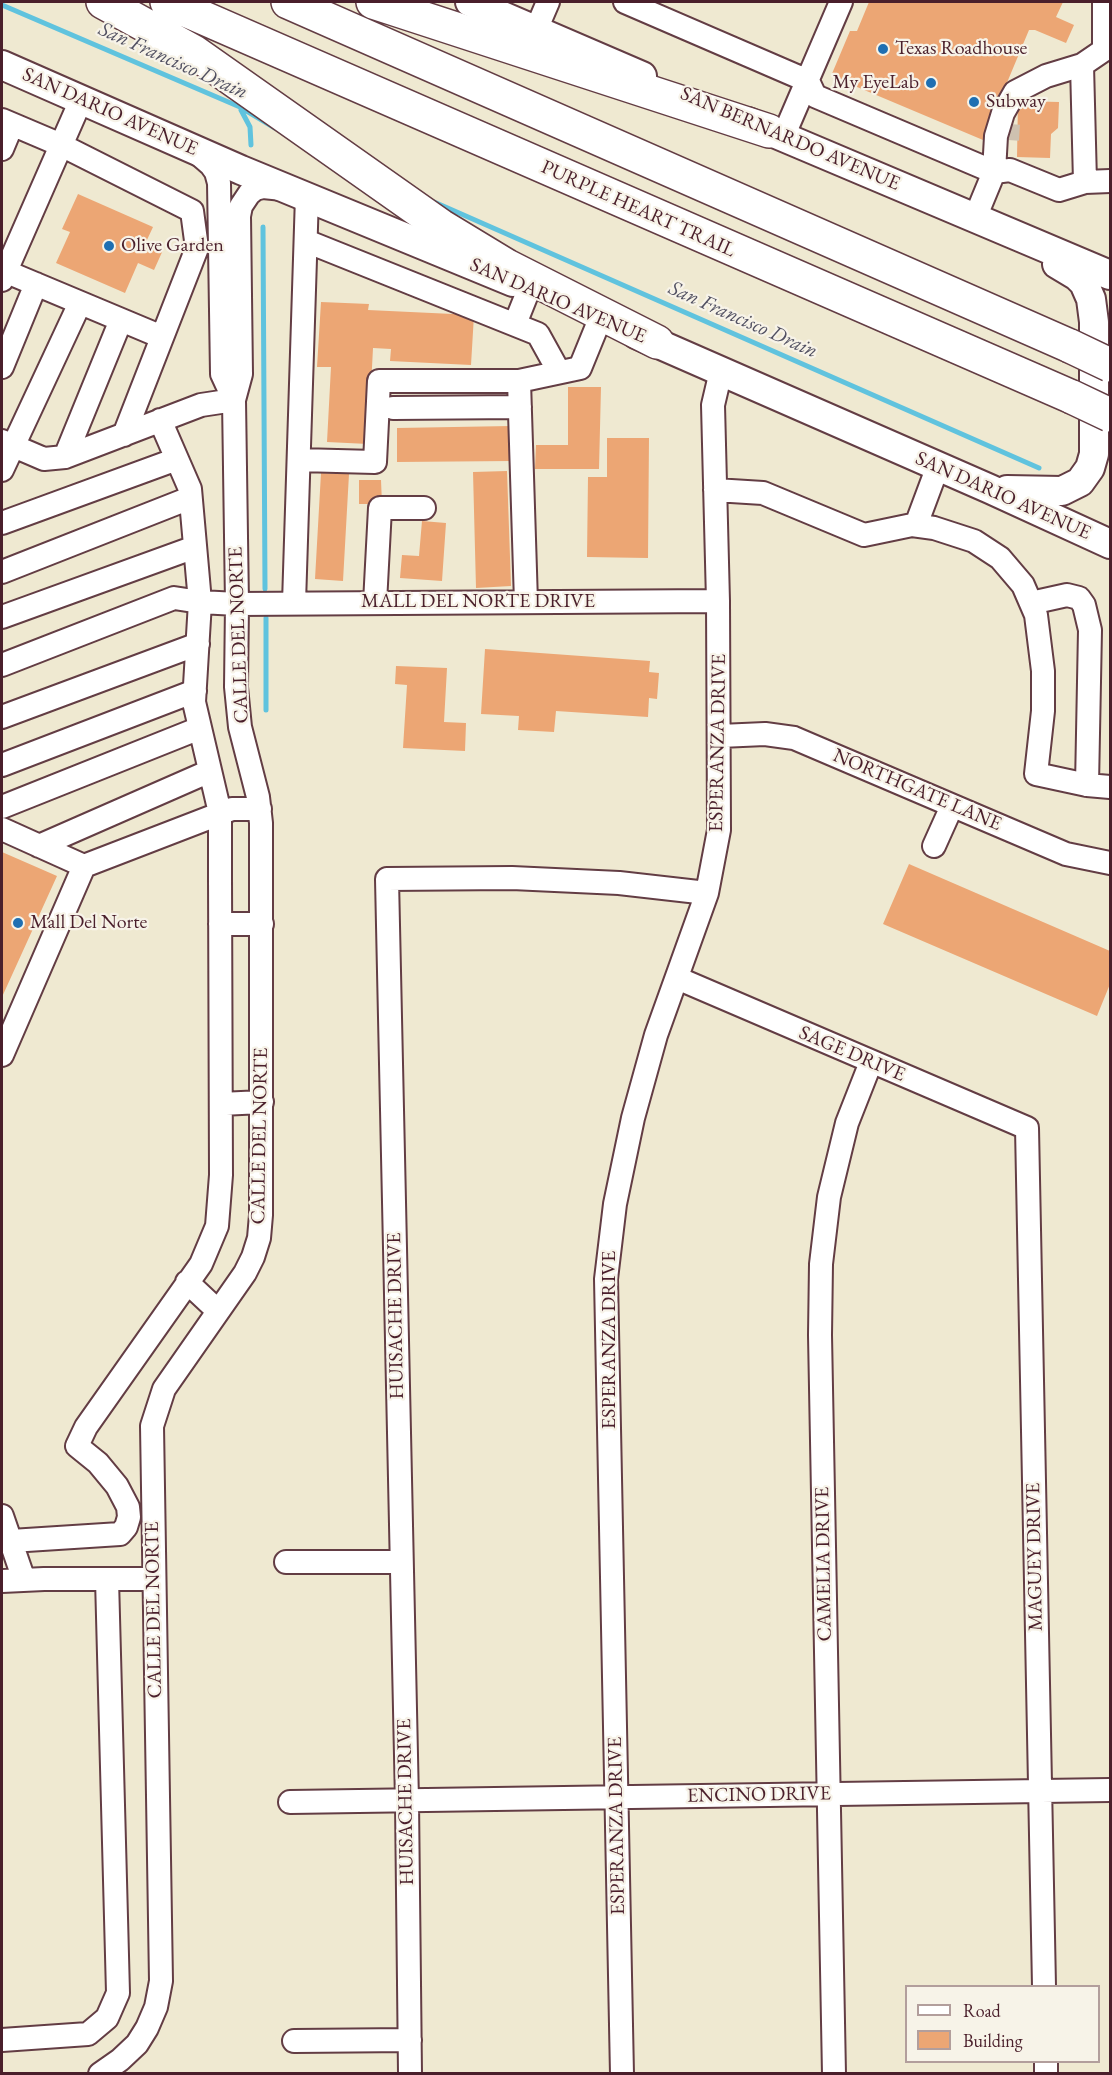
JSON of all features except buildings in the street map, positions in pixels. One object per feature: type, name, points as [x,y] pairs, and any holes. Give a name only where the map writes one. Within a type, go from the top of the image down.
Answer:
[{"type":"highway","points":[[103,2],[194,52],[441,226],[507,266],[657,342]]},
{"type":"highway","name":"PURPLE HEART TRAIL","points":[[167,2],[1110,415]]},
{"type":"highway","points":[[288,2],[1110,365]]},
{"type":"highway","points":[[373,2],[776,134]]},
{"type":"main road","name":"SAN BERNARDO AVENUE","points":[[470,2],[1110,275]]},
{"type":"main road","name":"SAN DARIO AVENUE","points":[[2,65],[191,148],[722,370],[1110,544]]},
{"type":"main road","points":[[986,223],[1077,276],[1084,283],[1091,299],[1094,322],[1094,454],[1090,468],[1080,482],[1062,491],[990,489]]},
{"type":"street","points":[[536,30],[548,2]]},
{"type":"street","points":[[625,2],[808,81],[815,96],[1002,171],[1059,190],[1085,182],[1110,181]]},
{"type":"street","points":[[776,134],[808,81],[841,2]]},
{"type":"street","points":[[1002,171],[996,136],[1002,112],[1010,97],[1014,92],[1046,76],[1082,65],[1107,49],[1104,2]]},
{"type":"street","points":[[1082,65],[1085,182]]},
{"type":"street","points":[[986,223],[1002,171],[1009,132],[1012,104],[1010,97]]},
{"type":"street","points":[[81,100],[3,274],[36,284],[162,337]]},
{"type":"street","points":[[2,149],[7,123],[61,145],[192,211],[197,248],[124,435]]},
{"type":"street","points":[[7,444],[44,459],[65,458],[201,405],[234,400],[222,374],[219,183],[211,165],[191,148]]},
{"type":"street","name":"CALLE DEL NORTE","points":[[100,2073],[120,2060],[137,2044],[156,2007],[161,1981],[153,1579],[152,1434],[154,1417],[164,1389],[245,1273],[259,1238],[262,1102],[260,809],[240,727],[236,687],[234,400],[241,374],[239,216],[241,206],[255,189],[263,187],[298,193]]},
{"type":"street","points":[[294,603],[306,241],[298,193]]},
{"type":"street","points":[[306,241],[538,334],[559,372]]},
{"type":"street","points":[[2,367],[36,284]]},
{"type":"street","points":[[515,324],[529,289]]},
{"type":"street","points":[[2,470],[7,444],[80,303]]},
{"type":"street","points":[[299,460],[375,462],[380,381],[519,381],[580,368],[600,318]]},
{"type":"street","points":[[65,458],[121,320]]},
{"type":"street","name":"ESPERANZA DRIVE","points":[[622,2073],[606,1279],[615,1204],[633,1118],[656,1035],[707,892],[719,830],[720,736],[713,405],[722,370]]},
{"type":"street","points":[[519,381],[526,602]]},
{"type":"street","points":[[393,408],[520,407]]},
{"type":"street","points":[[11,1541],[120,1534],[126,1527],[129,1517],[128,1507],[117,1486],[98,1463],[77,1446],[86,1427],[201,1264],[217,1226],[221,1176],[219,813],[194,702],[201,602],[190,489],[160,420]]},
{"type":"street","points":[[2,523],[177,459]]},
{"type":"street","points":[[916,525],[938,466]]},
{"type":"street","points":[[715,490],[762,493],[864,535],[916,525],[934,528],[974,541],[1000,558],[1023,585],[1036,615],[1043,671],[1036,774],[1087,785],[1110,787]]},
{"type":"street","points":[[2,572],[190,498]]},
{"type":"street","points":[[375,603],[380,508],[424,508]]},
{"type":"street","points":[[2,617],[195,547]]},
{"type":"street","points":[[1031,603],[1067,595],[1079,598],[1084,606],[1090,630],[1087,785]]},
{"type":"street","name":"MALL DEL NORTE DRIVE","points":[[2,665],[174,598],[237,604],[718,601]]},
{"type":"street","points":[[2,717],[198,644]]},
{"type":"street","points":[[2,765],[195,690]]},
{"type":"street","points":[[2,807],[200,728]]},
{"type":"street","name":"NORTHGATE LANE","points":[[720,736],[765,734],[794,738],[1066,854],[1110,863]]},
{"type":"street","points":[[39,846],[210,771]]},
{"type":"street","points":[[934,846],[952,806]]},
{"type":"street","points":[[2,1055],[84,866],[219,813],[232,809],[260,809]]},
{"type":"street","points":[[2,829],[84,866]]},
{"type":"street","name":"HUISACHE DRIVE","points":[[410,2073],[407,1801],[387,879],[512,878],[619,883],[707,892]]},
{"type":"street","points":[[220,924],[262,924]]},
{"type":"street","name":"SAGE DRIVE","points":[[677,978],[1027,1128]]},
{"type":"street","name":"CAMELIA DRIVE","points":[[834,2073],[820,1335],[821,1264],[829,1197],[847,1123],[871,1062]]},
{"type":"street","points":[[221,1104],[262,1102]]},
{"type":"street","name":"MAGUEY DRIVE","points":[[1027,1128],[1044,1985]]},
{"type":"street","points":[[187,1282],[218,1311]]},
{"type":"street","points":[[2,1516],[24,1580]]},
{"type":"street","points":[[286,1562],[401,1562]]},
{"type":"street","points":[[2,2040],[87,2034],[107,2018],[118,1993],[107,1579]]},
{"type":"street","points":[[2,1581],[153,1579]]},
{"type":"street","name":"ENCINO DRIVE","points":[[290,1802],[1110,1790]]},
{"type":"street","points":[[294,2041],[410,2040]]},
{"type":"waterway","name":"San Francisco Drain","points":[[2,5],[240,107],[275,128]]},
{"type":"waterway","points":[[241,110],[250,127],[251,145]]},
{"type":"waterway","name":"San Francisco Drain","points":[[434,202],[1039,468]]},
{"type":"waterway","points":[[263,227],[265,589]]},
{"type":"waterway","points":[[266,618],[266,710]]},
{"type":"tunnel","points":[[1008,140],[1009,124]]},
{"type":"place","name":"Texas Roadhouse","points":[[883,49]]},
{"type":"place","name":"My EyeLab","points":[[931,83]]},
{"type":"place","name":"Subway","points":[[974,102]]},
{"type":"place","name":"Olive Garden","points":[[109,246]]},
{"type":"place","name":"Mall Del Norte","points":[[18,923]]}]
